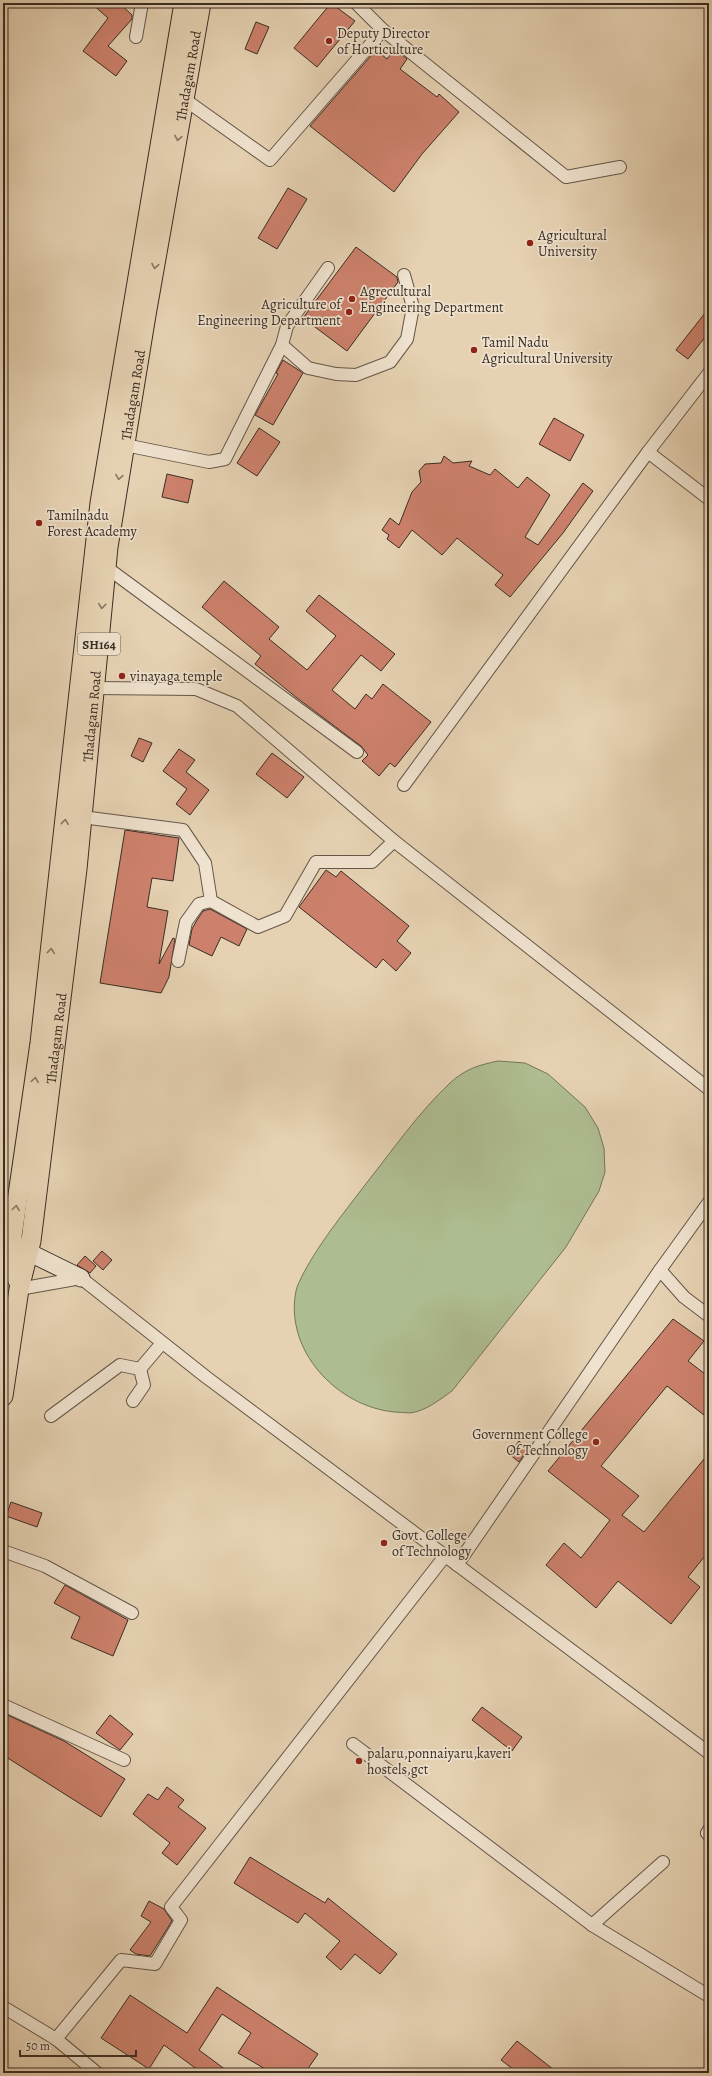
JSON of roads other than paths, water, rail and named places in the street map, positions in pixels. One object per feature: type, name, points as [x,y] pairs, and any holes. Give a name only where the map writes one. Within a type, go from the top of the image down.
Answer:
[{"type":"main road","name":"Thadagam Road","points":[[3,1396],[19,1289],[15,1248],[12,1236],[40,1043],[100,503],[184,3]]},
{"type":"main road","name":"Thadagam Road","points":[[15,1248],[77,869],[106,567],[124,445],[201,3]]},
{"type":"main road","points":[[15,1248],[81,1278]]},
{"type":"street","points":[[136,37],[142,3]]},
{"type":"street","points":[[356,3],[383,30],[566,177],[620,167]]},
{"type":"street","points":[[184,99],[270,160],[383,30]]},
{"type":"street","points":[[124,445],[209,462],[225,459],[282,345],[287,326],[328,268]]},
{"type":"street","points":[[282,345],[308,368],[336,374],[356,375],[390,362],[408,339],[413,307],[404,275]]},
{"type":"street","points":[[404,785],[648,452],[709,373]]},
{"type":"street","points":[[648,452],[709,499]]},
{"type":"street","points":[[106,567],[358,752]]},
{"type":"street","points":[[94,688],[196,689],[237,706],[394,840],[709,1089]]},
{"type":"street","points":[[82,817],[183,830],[206,864],[211,901]]},
{"type":"street","points":[[178,961],[186,922],[199,904],[211,901],[258,927],[285,916],[316,862],[372,862],[394,840]]},
{"type":"street","points":[[457,1565],[660,1270],[709,1202]]},
{"type":"street","points":[[660,1270],[684,1297],[709,1316]]},
{"type":"street","points":[[19,1289],[81,1278],[162,1342],[709,1753]]},
{"type":"street","points":[[140,1369],[162,1342]]},
{"type":"street","points":[[51,1416],[120,1365],[140,1369]]},
{"type":"street","points":[[133,1401],[144,1385],[140,1369]]},
{"type":"street","points":[[3,1551],[45,1566],[132,1613]]},
{"type":"street","points":[[56,2039],[121,1960],[155,1964],[181,1920],[171,1907],[445,1556]]},
{"type":"street","points":[[3,1705],[124,1760]]},
{"type":"street","points":[[353,1744],[592,1925],[709,1996]]},
{"type":"street","points":[[709,1830],[707,1833],[709,1835]]},
{"type":"street","points":[[592,1925],[663,1862]]},
{"type":"street","points":[[3,2007],[56,2039],[97,2073]]},
{"type":"place","name":"Deputy Director of Horticulture","points":[[329,41]]},
{"type":"place","name":"Agricultural University","points":[[530,243]]},
{"type":"place","name":"Agrecultural Engineering Department","points":[[352,299]]},
{"type":"place","name":"Agriculture of Engineering Department","points":[[349,312]]},
{"type":"place","name":"Tamil Nadu Agricultural University","points":[[474,350]]},
{"type":"place","name":"Tamilnadu Forest Academy","points":[[39,523]]},
{"type":"place","name":"vinayaga temple","points":[[122,676]]},
{"type":"place","name":"Government College Of Technology","points":[[596,1442]]},
{"type":"place","name":"Govt. College of Technology","points":[[384,1543]]},
{"type":"place","name":"palaru,ponnaiyaru,kaveri hostels,gct","points":[[359,1761]]}]
